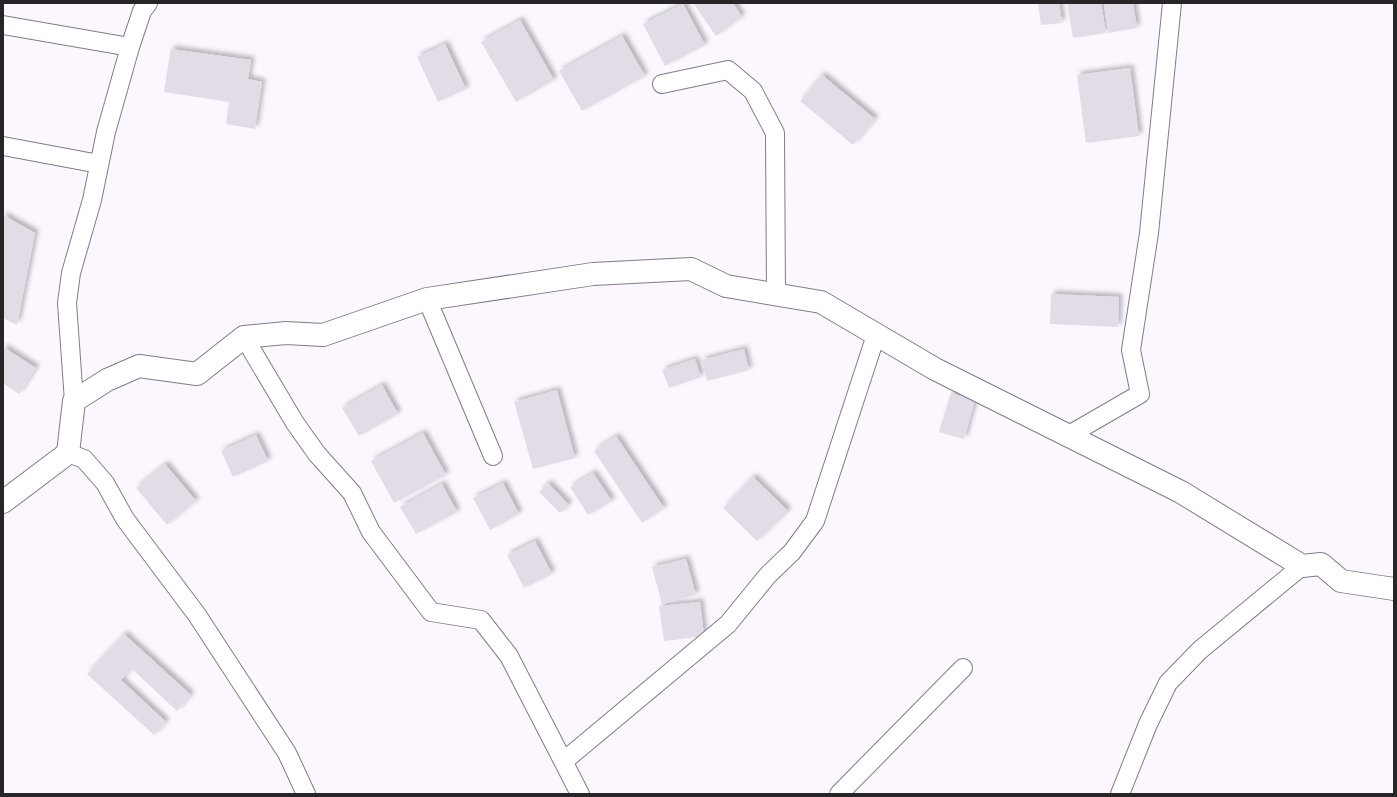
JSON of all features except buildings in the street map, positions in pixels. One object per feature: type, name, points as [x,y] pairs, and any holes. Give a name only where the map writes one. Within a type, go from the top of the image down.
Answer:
[{"type":"street","points":[[3,502],[68,453],[74,400],[67,303],[71,273],[92,200],[106,132],[130,47],[142,11],[148,3]]},
{"type":"street","points":[[1069,435],[1140,394],[1131,350],[1149,233],[1172,3]]},
{"type":"street","points":[[3,25],[130,47]]},
{"type":"street","points":[[662,84],[728,70],[753,91],[775,133],[776,295]]},
{"type":"street","points":[[3,146],[99,164]]},
{"type":"street","points":[[74,400],[107,380],[139,366],[197,374],[244,336],[286,333],[323,335],[427,299],[593,274],[691,269],[726,286],[821,302],[935,369],[1181,492],[1302,566]]},
{"type":"street","points":[[427,299],[493,456]]},
{"type":"street","points":[[564,761],[728,624],[768,575],[792,552],[815,521],[876,335]]},
{"type":"street","points":[[244,336],[295,423],[317,454],[352,493],[371,532],[431,612],[481,620],[508,656],[580,794]]},
{"type":"street","points":[[68,453],[84,460],[105,483],[125,519],[197,615],[287,753],[306,794]]},
{"type":"street","points":[[1120,794],[1148,724],[1168,683],[1200,650],[1302,566],[1321,564],[1341,581],[1394,589]]},
{"type":"street","points":[[839,794],[963,668]]}]
